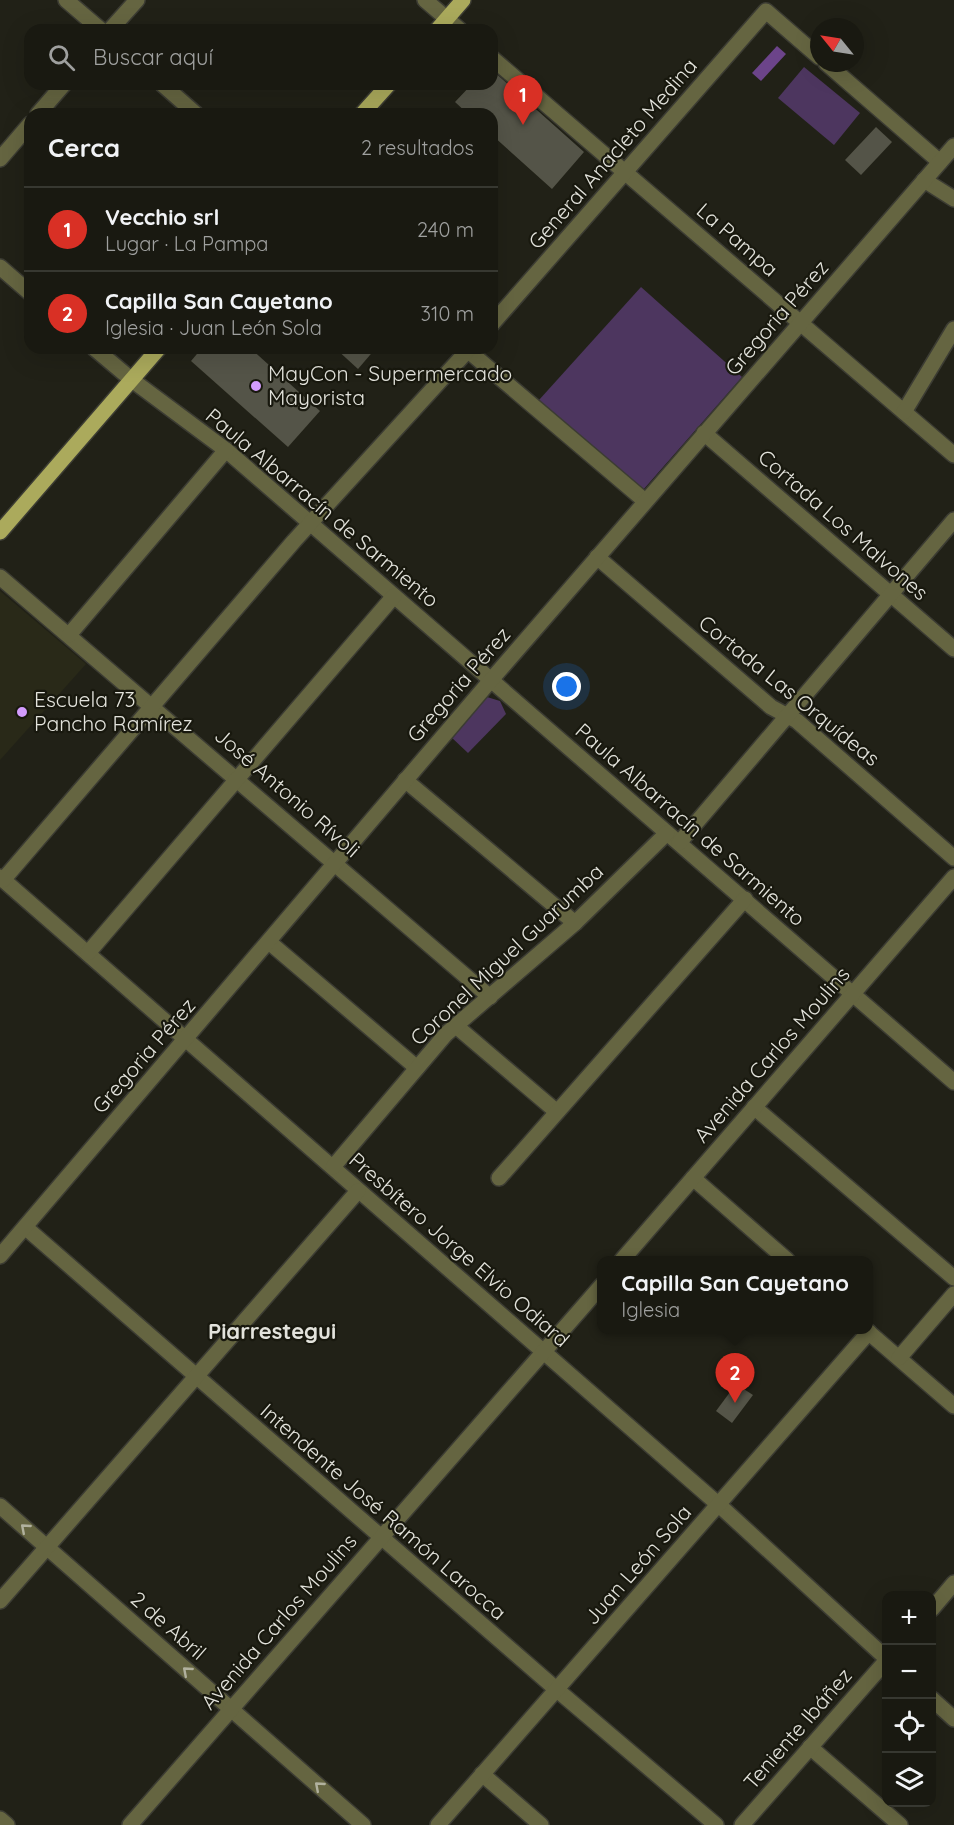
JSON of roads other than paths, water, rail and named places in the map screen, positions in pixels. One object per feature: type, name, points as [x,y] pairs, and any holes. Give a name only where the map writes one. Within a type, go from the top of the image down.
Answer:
[{"type":"main road","points":[[442,24],[463,0]]},
{"type":"main road","points":[[367,108],[384,90]]},
{"type":"main road","points":[[0,532],[154,354]]},
{"type":"street","points":[[66,0],[94,24]]},
{"type":"street","points":[[115,24],[137,0]]},
{"type":"street","points":[[425,0],[442,24]]},
{"type":"street","name":"General Anacleto Medina","points":[[498,317],[766,11],[810,49]]},
{"type":"street","name":"La Pampa","points":[[498,63],[954,455]]},
{"type":"street","points":[[836,72],[940,162]]},
{"type":"street","points":[[43,108],[59,90]]},
{"type":"street","points":[[169,90],[189,108]]},
{"type":"street","points":[[0,159],[24,131]]},
{"type":"street","name":"Gregoria Pérez","points":[[0,1256],[405,780],[954,146]]},
{"type":"street","points":[[924,180],[954,199]]},
{"type":"street","points":[[0,267],[24,288]]},
{"type":"street","points":[[904,412],[954,328]]},
{"type":"street","name":"Paula Albarracín de Sarmiento","points":[[101,354],[226,450],[311,522],[853,994],[952,1076]]},
{"type":"street","points":[[2,878],[311,522],[463,354]]},
{"type":"street","points":[[474,354],[645,501]]},
{"type":"street","name":"Cortada Los Malvones","points":[[704,433],[954,649]]},
{"type":"street","points":[[69,635],[226,450]]},
{"type":"street","name":"Coronel Miguel Guarumba","points":[[333,1167],[456,1026],[673,838],[788,716],[954,520]]},
{"type":"street","name":"Cortada Las Orquídeas","points":[[597,557],[771,707],[797,721],[954,858]]},
{"type":"street","name":"José Antonio Rívoli","points":[[0,577],[490,997]]},
{"type":"street","points":[[88,953],[394,596]]},
{"type":"street","points":[[405,780],[575,923]]},
{"type":"street","name":"Presbítero Jorge Elvio Odiard","points":[[2,878],[719,1505],[882,1656]]},
{"type":"street","name":"Avenida Carlos Moulins","points":[[625,1256],[954,878]]},
{"type":"street","points":[[499,1178],[744,899]]},
{"type":"street","points":[[269,942],[417,1068]]},
{"type":"street","points":[[456,1026],[557,1112]]},
{"type":"street","points":[[754,1107],[954,1278]]},
{"type":"street","points":[[693,1178],[782,1256]]},
{"type":"street","points":[[0,1601],[358,1191]]},
{"type":"street","name":"Intendente José Ramón Larocca","points":[[25,1227],[556,1689],[716,1825]]},
{"type":"street","name":"Avenida Carlos Moulins","points":[[130,1825],[597,1291]]},
{"type":"street","points":[[899,1358],[954,1294]]},
{"type":"street","name":"Juan León Sola","points":[[438,1825],[719,1505],[864,1334]]},
{"type":"street","points":[[871,1334],[954,1406]]},
{"type":"street","name":"2 de Abril","points":[[0,1506],[363,1825]]},
{"type":"street","points":[[936,1604],[954,1583]]},
{"type":"street","name":"Teniente Ibáñez","points":[[742,1825],[882,1665]]},
{"type":"street","points":[[936,1703],[954,1719]]},
{"type":"street","points":[[810,1747],[900,1825]]},
{"type":"street","points":[[482,1774],[541,1825]]},
{"type":"street","points":[[0,1819],[7,1825]]},
{"type":"place","name":"Vecchio srl","points":[[523,125]]},
{"type":"place","name":"MayCon - Supermercado Mayorista","points":[[256,386]]},
{"type":"place","name":"Escuela 73 Pancho Ramírez","points":[[22,712]]},
{"type":"place","name":"Capilla San Cayetano","points":[[735,1403]]},
{"type":"district","name":"Piarrestegui","points":[[272,1331]]}]
